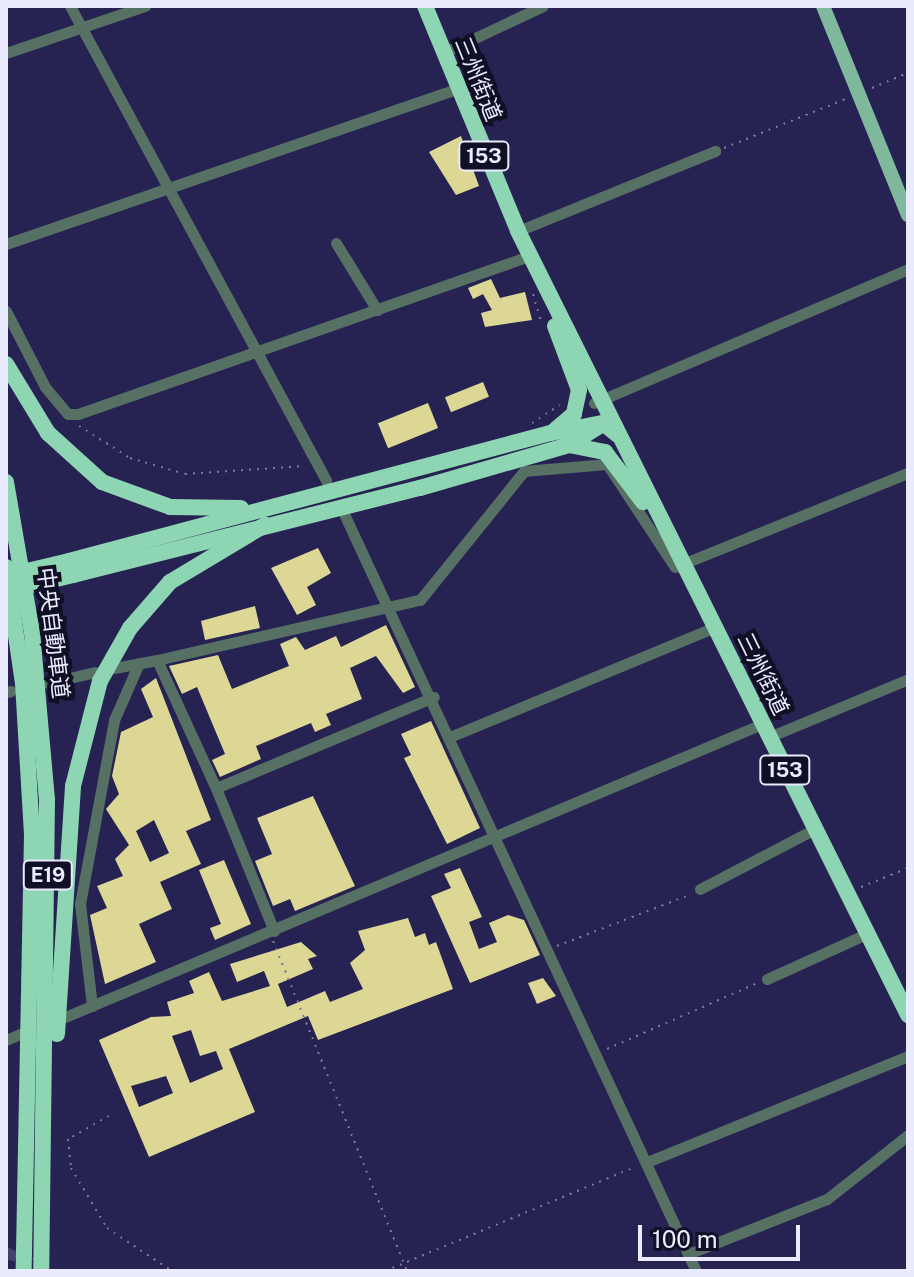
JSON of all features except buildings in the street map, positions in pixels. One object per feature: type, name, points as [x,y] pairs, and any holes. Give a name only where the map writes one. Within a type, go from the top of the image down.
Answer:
[{"type":"highway","name":"三州街道","points":[[425,6],[518,231],[598,401]]},
{"type":"highway","name":"三州街道","points":[[530,256],[555,326],[630,452],[813,830],[908,1015]]},
{"type":"highway","points":[[551,433],[574,414],[579,390],[555,326]]},
{"type":"highway","points":[[6,364],[64,452],[118,491],[170,507],[269,507]]},
{"type":"highway","points":[[598,401],[603,423],[630,452]]},
{"type":"highway","name":"三州街道","points":[[603,423],[643,502],[664,524]]},
{"type":"highway","points":[[6,591],[269,507],[551,433],[603,423]]},
{"type":"highway","points":[[6,576],[71,568],[265,525],[569,445],[603,423]]},
{"type":"highway","points":[[569,445],[605,452],[643,502]]},
{"type":"highway","name":"中央自動車道","points":[[6,482],[32,632],[47,799],[41,1271]]},
{"type":"highway","points":[[45,1132],[53,1119],[73,786],[100,681],[130,628],[170,582],[265,525]]},
{"type":"highway","name":"中央自動車道","points":[[6,567],[26,716],[33,921],[24,1271]]},
{"type":"highway","points":[[6,624],[26,716]]},
{"type":"main road","points":[[823,6],[908,215]]},
{"type":"street","points":[[70,6],[326,480]]},
{"type":"street","points":[[6,53],[145,6]]},
{"type":"street","points":[[443,53],[543,6]]},
{"type":"street","points":[[6,244],[457,89]]},
{"type":"street","points":[[518,231],[715,151]]},
{"type":"street","points":[[336,243],[377,310]]},
{"type":"street","points":[[6,311],[34,368],[68,414],[257,352],[530,256]]},
{"type":"street","points":[[598,401],[908,269]]},
{"type":"street","points":[[114,668],[393,607],[433,592],[524,471],[607,464],[675,567],[908,473]]},
{"type":"street","points":[[345,516],[393,607],[500,837],[696,1271]]},
{"type":"street","points":[[452,736],[715,627]]},
{"type":"street","points":[[157,660],[216,788],[272,932]]},
{"type":"street","points":[[92,1006],[80,904],[114,720],[139,663]]},
{"type":"street","points":[[48,683],[95,672]]},
{"type":"street","points":[[65,1017],[766,730],[908,679]]},
{"type":"street","points":[[216,788],[434,697]]},
{"type":"street","points":[[700,889],[813,830]]},
{"type":"street","points":[[767,979],[866,934]]},
{"type":"street","points":[[6,1040],[20,1034]]},
{"type":"street","points":[[647,1162],[908,1056]]},
{"type":"street","points":[[688,1254],[827,1199],[908,1135]]},
{"type":"path","points":[[715,151],[908,73]]},
{"type":"path","points":[[529,431],[566,398]]},
{"type":"path","points":[[68,414],[130,458],[185,474],[223,477],[317,464]]},
{"type":"path","points":[[6,793],[6,942]]},
{"type":"path","points":[[845,893],[908,868]]},
{"type":"path","points":[[551,948],[700,889]]},
{"type":"path","points":[[272,932],[407,1271]]},
{"type":"path","points":[[597,1053],[767,979]]},
{"type":"path","points":[[109,1116],[68,1139],[71,1168],[107,1228],[172,1271]]},
{"type":"path","points":[[385,1271],[647,1162]]},
{"type":"tunnel","points":[[6,1252],[51,1271]]}]
